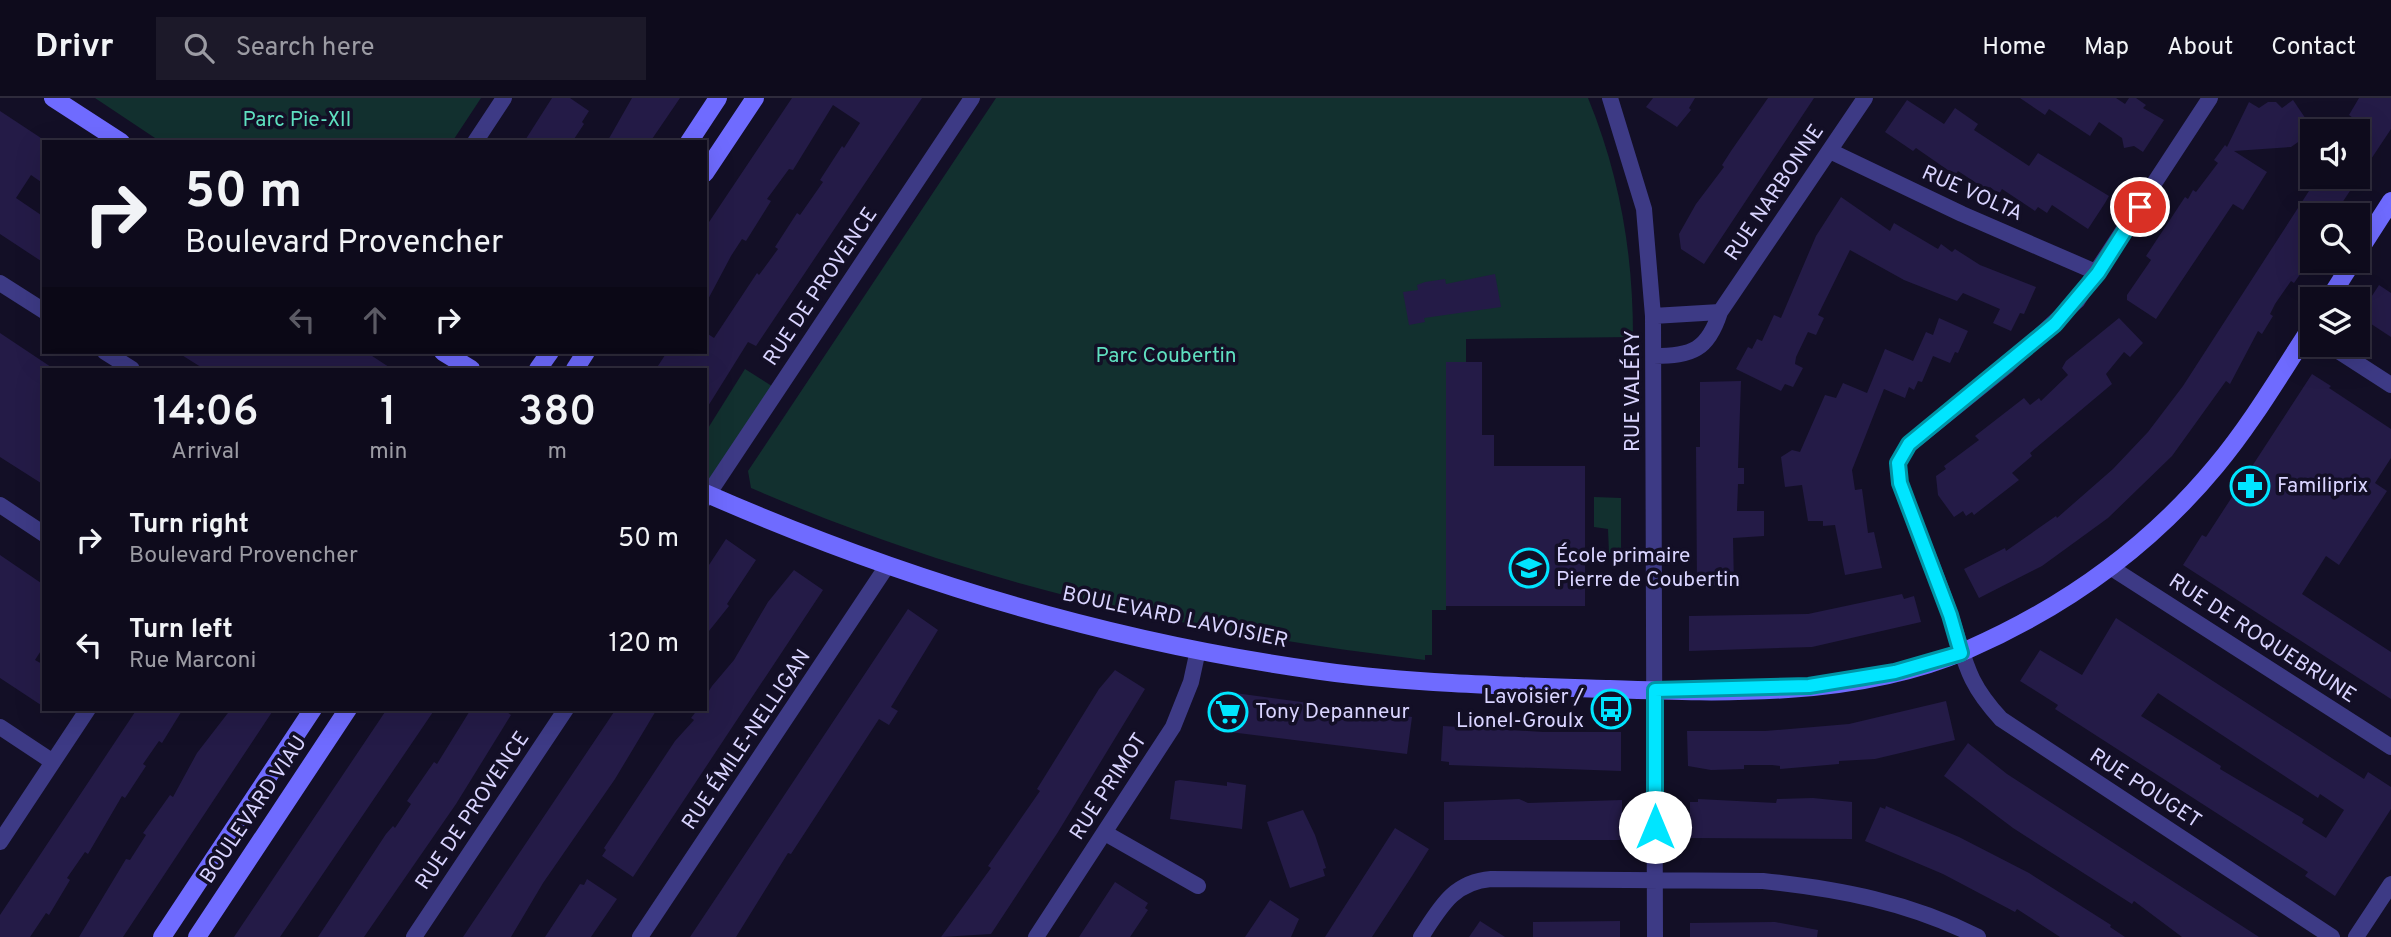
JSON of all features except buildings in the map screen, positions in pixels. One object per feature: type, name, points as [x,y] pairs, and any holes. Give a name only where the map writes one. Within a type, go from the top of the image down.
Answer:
[{"type":"street","points":[[53,98],[118,140]]},
{"type":"street","points":[[476,140],[504,98]]},
{"type":"street","points":[[690,140],[718,98]]},
{"type":"street","points":[[707,170],[755,98]]},
{"type":"street","name":"RUE DE PROVENCE","points":[[707,495],[972,98]]},
{"type":"street","name":"RUE VALÉRY","points":[[1611,98],[1644,209],[1653,316],[1655,937]]},
{"type":"street","name":"RUE NARBONNE","points":[[1654,356],[1675,356],[1703,346],[1715,329],[1720,312],[1865,98]]},
{"type":"street","name":"RUE POUGET","points":[[2210,98],[2098,273],[2055,324],[1909,444],[1898,463],[1900,483],[1950,615],[1967,674],[1979,696],[2001,719],[2332,937]]},
{"type":"street","name":"RUE VOLTA","points":[[1830,151],[1962,214],[2098,273]]},
{"type":"street","points":[[2370,234],[2391,201]]},
{"type":"street","points":[[0,283],[42,310]]},
{"type":"street","points":[[1653,316],[1720,312]]},
{"type":"street","name":"BOULEVARD LAVOISIER","points":[[707,496],[887,566],[1038,612],[1198,650],[1320,671],[1439,683],[1655,690],[1809,686],[1895,672],[1961,653],[2041,614],[2110,568],[2152,534],[2219,463],[2300,346]]},
{"type":"street","points":[[108,354],[130,368]]},
{"type":"street","points":[[446,354],[469,368]]},
{"type":"street","points":[[2348,357],[2391,385]]},
{"type":"street","points":[[0,505],[42,533]]},
{"type":"street","name":"RUE ÉMILE-NELLIGAN","points":[[640,937],[887,566]]},
{"type":"street","name":"RUE DE ROQUEBRUNE","points":[[2110,568],[2391,747]]},
{"type":"street","name":"RUE PRIMOT","points":[[1036,937],[1172,727],[1191,682],[1198,650]]},
{"type":"street","points":[[0,842],[87,711]]},
{"type":"street","name":"BOULEVARD VIAU","points":[[162,937],[312,711]]},
{"type":"street","name":"BOULEVARD VIAU","points":[[197,937],[347,711]]},
{"type":"street","name":"RUE DE PROVENCE","points":[[414,937],[565,711]]},
{"type":"street","points":[[0,727],[53,762]]},
{"type":"street","points":[[1105,833],[1198,886]]},
{"type":"street","points":[[1421,937],[1452,892],[1475,880],[1763,881],[1849,891],[1893,902],[1978,937]]},
{"type":"street","points":[[2356,937],[2391,884]]},
{"type":"green space","name":"Parc Pie-XII","points":[[95,98],[481,98],[453,140],[158,140]]},
{"type":"green space","name":"Parc Coubertin","points":[[996,98],[1588,98],[1609,156],[1622,215],[1630,275],[1633,337],[1466,339],[1466,362],[1446,362],[1446,610],[1432,610],[1432,655],[1425,655],[1425,660],[1336,649],[1165,619],[1081,600],[916,551],[834,522],[751,488],[748,471]]},
{"type":"green space","points":[[745,369],[778,390],[707,490],[707,430]]},
{"type":"green space","points":[[1594,497],[1621,498],[1621,551],[1617,555],[1609,553],[1608,529],[1594,527]]},
{"type":"place","name":"Familiprix","points":[[2250,486]]},
{"type":"place","name":"École primaire Pierre de Coubertin","points":[[1529,568]]},
{"type":"place","name":"Lavoisier / Lionel-Groulx","points":[[1611,709]]},
{"type":"place","name":"Tony Depanneur","points":[[1228,712]]},
{"type":"route","points":[[1655,827],[1655,690],[1744,690],[1852,681],[1961,653],[1950,615],[1900,483],[1898,463],[1909,444],[2008,365],[2077,301],[2140,207]]}]
